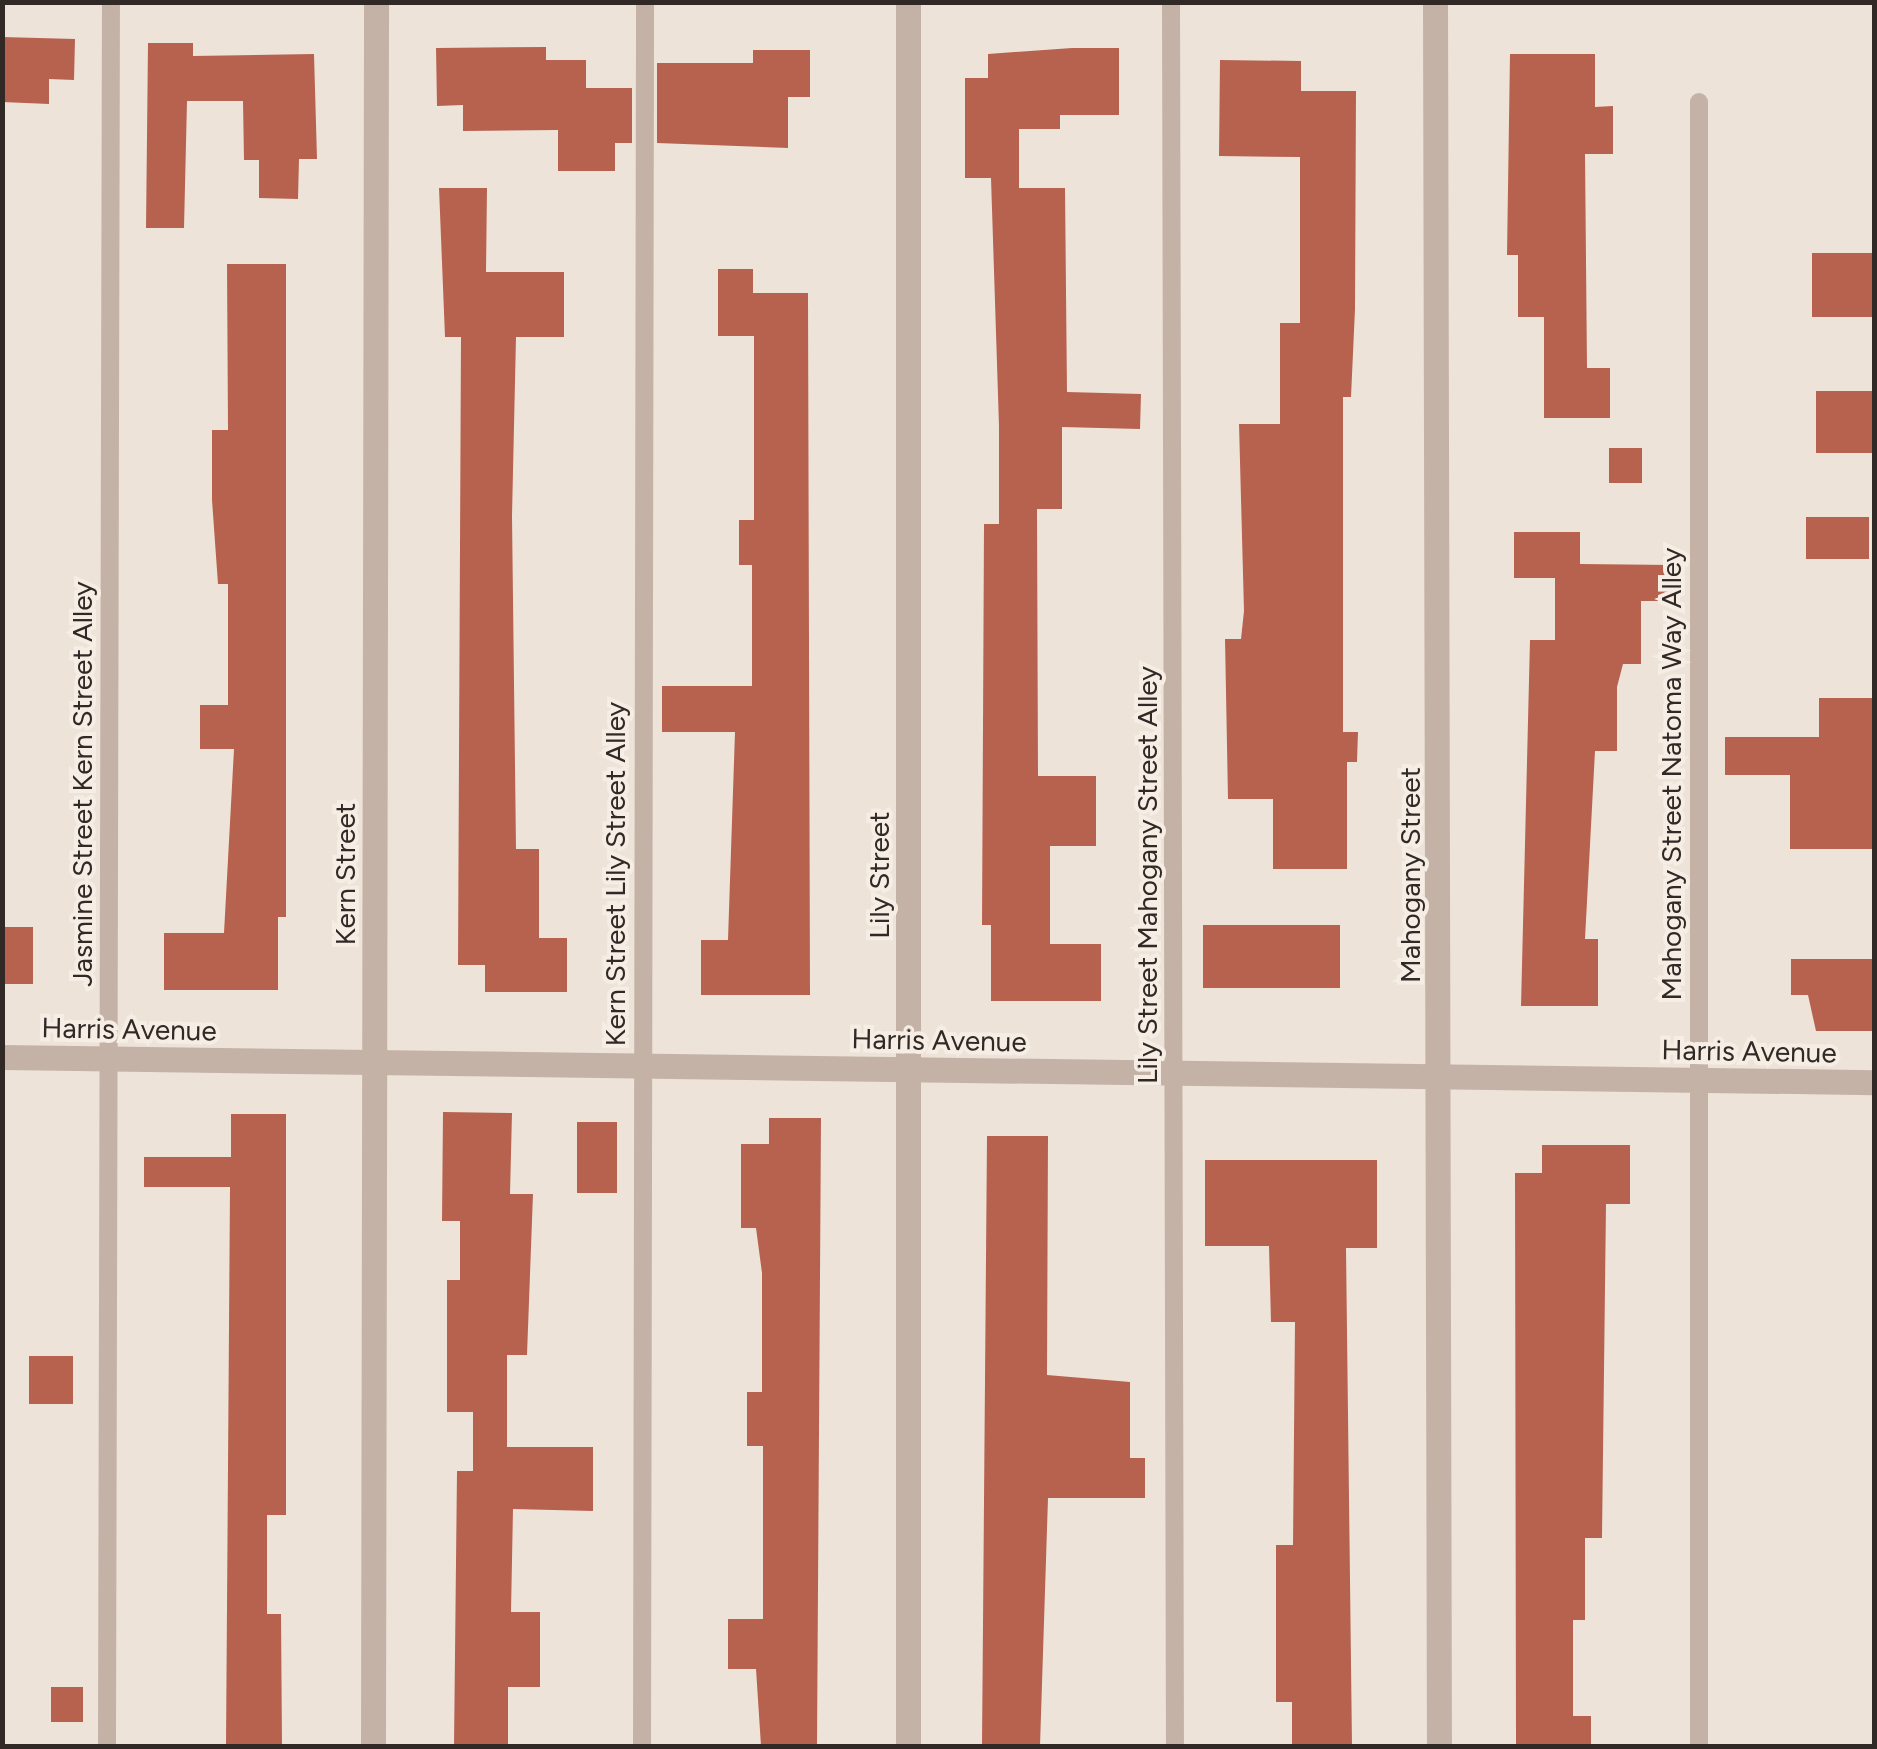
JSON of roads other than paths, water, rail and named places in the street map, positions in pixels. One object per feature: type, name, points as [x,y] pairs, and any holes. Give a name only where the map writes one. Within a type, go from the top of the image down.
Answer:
[{"type":"street","name":"Kern Street","points":[[373,1746],[376,2]]},
{"type":"street","name":"Lily Street","points":[[908,2],[908,1746]]},
{"type":"street","name":"Mahogany Street","points":[[1435,2],[1441,1076],[1439,1746]]},
{"type":"street","name":"Harris Avenue","points":[[2,1057],[1874,1082]]},
{"type":"lane","name":"Jasmine Street Kern Street Alley","points":[[107,1746],[111,2]]},
{"type":"lane","name":"Kern Street Lily Street Alley","points":[[642,1746],[645,2]]},
{"type":"lane","name":"Lily Street Mahogany Street Alley","points":[[1171,2],[1175,1746]]},
{"type":"lane","name":"Mahogany Street Natoma Way Alley","points":[[1698,102],[1699,1746]]}]
